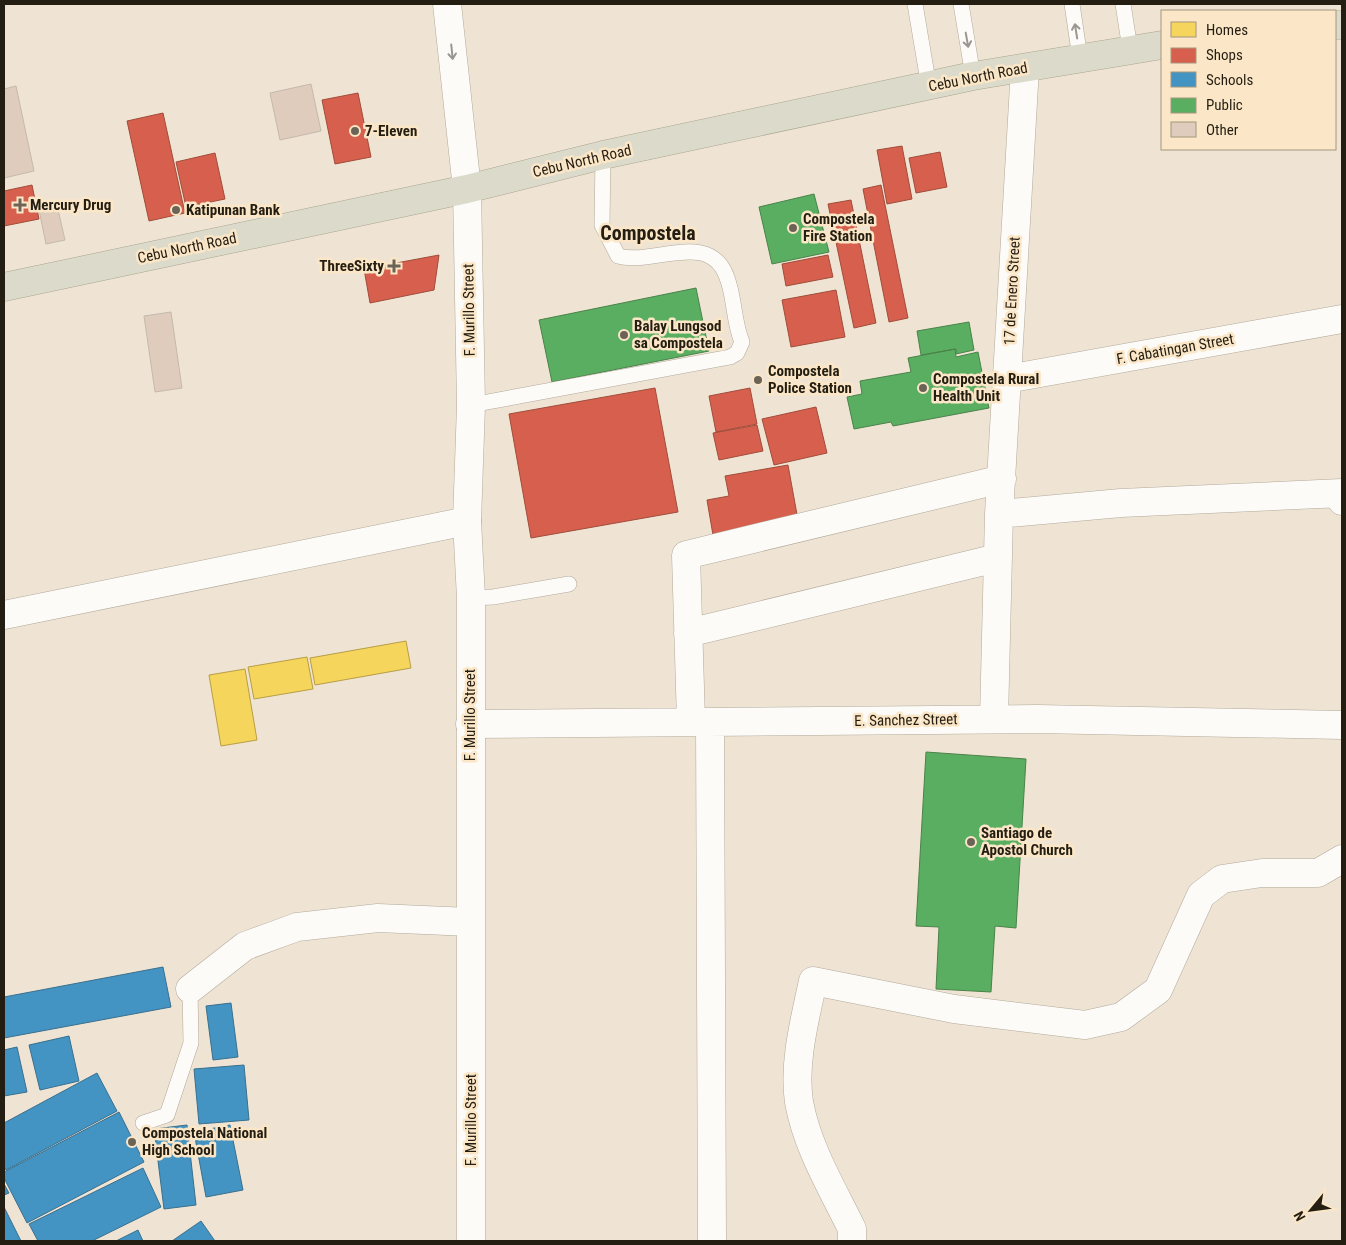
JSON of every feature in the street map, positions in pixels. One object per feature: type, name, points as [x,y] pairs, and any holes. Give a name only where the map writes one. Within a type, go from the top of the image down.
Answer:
[{"type":"highway","name":"Cebu North Road","points":[[4,287],[467,189],[603,155],[974,76],[1130,49],[1161,46]]},
{"type":"street","name":"F. Murillo Street","points":[[447,4],[467,189],[471,405],[467,521],[471,598],[471,1241]]},
{"type":"street","name":"17 de Enero Street","points":[[994,719],[998,514],[1002,479],[1025,68]]},
{"type":"street","name":"F. Cabatingan Street","points":[[1007,379],[1342,319]]},
{"type":"street","points":[[712,1241],[700,721],[688,633],[686,555],[1002,479]]},
{"type":"street","points":[[998,514],[1121,503],[1342,493],[1342,501]]},
{"type":"street","points":[[4,616],[467,521]]},
{"type":"street","points":[[688,633],[997,558]]},
{"type":"street","name":"E. Sanchez Street","points":[[470,724],[994,719],[1342,725]]},
{"type":"street","points":[[852,1241],[852,1229],[812,1149],[799,1101],[799,1048],[813,981],[954,1009],[1085,1025],[1121,1017],[1158,990],[1201,896],[1222,880],[1262,873],[1318,873],[1342,859]]},
{"type":"street","points":[[190,988],[245,946],[297,927],[378,918],[470,922]]},
{"type":"lane","points":[[915,4],[929,87]]},
{"type":"lane","points":[[961,4],[974,76]]},
{"type":"lane","points":[[1072,4],[1080,58]]},
{"type":"lane","points":[[1123,4],[1130,49]]},
{"type":"lane","points":[[471,405],[730,358],[737,352],[742,342],[726,274],[708,254],[696,250],[630,260],[618,256],[602,225],[603,155]]},
{"type":"lane","points":[[471,598],[493,597],[569,584]]},
{"type":"lane","points":[[143,1123],[167,1115],[191,1043],[190,988]]},
{"type":"building: Homes","points":[[406,641],[411,668],[315,685],[310,658]]},
{"type":"building: Homes","points":[[307,657],[313,689],[254,699],[248,667]]},
{"type":"building: Homes","points":[[245,669],[257,740],[221,746],[209,675]]},
{"type":"building: Shops","points":[[358,93],[371,157],[335,164],[322,100]]},
{"type":"building: Shops","points":[[163,113],[185,213],[149,221],[127,121]]},
{"type":"building: Shops","points":[[902,146],[912,199],[887,204],[877,150]]},
{"type":"building: Shops","points":[[940,152],[947,187],[916,193],[909,158]]},
{"type":"building: Shops","points":[[215,153],[225,199],[186,207],[176,162]]},
{"type":"building: Shops","name":"Mercury Drug","points":[[32,185],[39,219],[4,226],[4,191]]},
{"type":"building: Shops","points":[[881,185],[908,318],[889,322],[863,189]]},
{"type":"building: Shops","points":[[851,200],[876,323],[854,328],[828,204]]},
{"type":"building: Shops","points":[[439,255],[434,290],[370,303],[364,269]]},
{"type":"building: Shops","points":[[828,255],[833,277],[786,286],[782,264]]},
{"type":"building: Shops","points":[[836,290],[845,337],[791,347],[782,300]]},
{"type":"building: Shops","points":[[655,388],[678,512],[531,538],[509,414]]},
{"type":"building: Shops","points":[[750,388],[757,424],[716,432],[709,396]]},
{"type":"building: Shops","points":[[816,407],[827,453],[774,465],[762,419]]},
{"type":"building: Shops","points":[[757,425],[763,451],[719,460],[713,433]]},
{"type":"building: Shops","points":[[788,465],[798,520],[713,535],[707,500],[729,496],[725,476]]},
{"type":"building: Schools","points":[[163,967],[171,1007],[4,1038],[4,997]]},
{"type":"building: Schools","points":[[231,1003],[238,1057],[213,1060],[206,1006]]},
{"type":"building: Schools","points":[[69,1036],[79,1081],[40,1090],[29,1045]]},
{"type":"building: Schools","points":[[17,1047],[27,1092],[4,1096],[4,1050]]},
{"type":"building: Schools","points":[[244,1065],[249,1120],[199,1124],[194,1069]]},
{"type":"building: Schools","points":[[97,1073],[117,1111],[6,1170],[4,1166],[4,1123]]},
{"type":"building: Schools","points":[[119,1112],[144,1162],[27,1223],[4,1178],[4,1172]]},
{"type":"building: Schools","points":[[187,1125],[196,1205],[164,1209],[154,1129]]},
{"type":"building: Schools","points":[[230,1125],[243,1190],[206,1197],[194,1132]]},
{"type":"building: Schools","points":[[143,1168],[161,1207],[92,1241],[38,1241],[29,1224]]},
{"type":"building: Schools","points":[[4,1184],[9,1193],[4,1195]]},
{"type":"building: Schools","points":[[4,1207],[21,1241],[4,1241]]},
{"type":"building: Schools","points":[[201,1221],[215,1241],[172,1241]]},
{"type":"building: Schools","points":[[138,1230],[143,1241],[116,1241]]},
{"type":"building: Public","points":[[814,194],[829,252],[772,264],[759,207]]},
{"type":"building: Public","name":"Balay Lungsod sa Compostela","points":[[696,288],[709,351],[552,382],[539,320]]},
{"type":"building: Public","points":[[969,322],[974,350],[956,354],[956,349],[921,355],[917,331]]},
{"type":"building: Public","name":"Compostela Rural Health Unit","points":[[955,349],[956,357],[978,352],[989,408],[893,426],[891,422],[854,429],[847,397],[862,394],[860,381],[911,372],[908,358]]},
{"type":"building: Public","name":"Santiago de Apostol Church","points":[[926,752],[1026,759],[1016,928],[995,926],[991,992],[936,989],[939,927],[916,926]]},
{"type":"building: Other","points":[[311,84],[321,131],[280,140],[270,93]]},
{"type":"building: Other","points":[[16,86],[34,171],[4,178],[4,89]]},
{"type":"building: Other","points":[[56,201],[65,240],[46,244],[38,205]]},
{"type":"building: Other","points":[[171,312],[182,388],[155,392],[144,316]]},
{"type":"place","name":"7-Eleven","points":[[355,131]]},
{"type":"place","name":"Mercury Drug","points":[[20,205]]},
{"type":"place","name":"Katipunan Bank","points":[[176,210]]},
{"type":"place","name":"Compostela Fire Station","points":[[793,228]]},
{"type":"place","name":"ThreeSixty","points":[[394,266]]},
{"type":"place","name":"Balay Lungsod sa Compostela","points":[[624,335]]},
{"type":"place","name":"Compostela Police Station","points":[[758,380]]},
{"type":"place","name":"Compostela Rural Health Unit","points":[[923,388]]},
{"type":"place","name":"Santiago de Apostol Church","points":[[971,842]]},
{"type":"place","name":"Compostela National High School","points":[[132,1142]]},
{"type":"district","name":"Compostela","points":[[648,233]]}]
